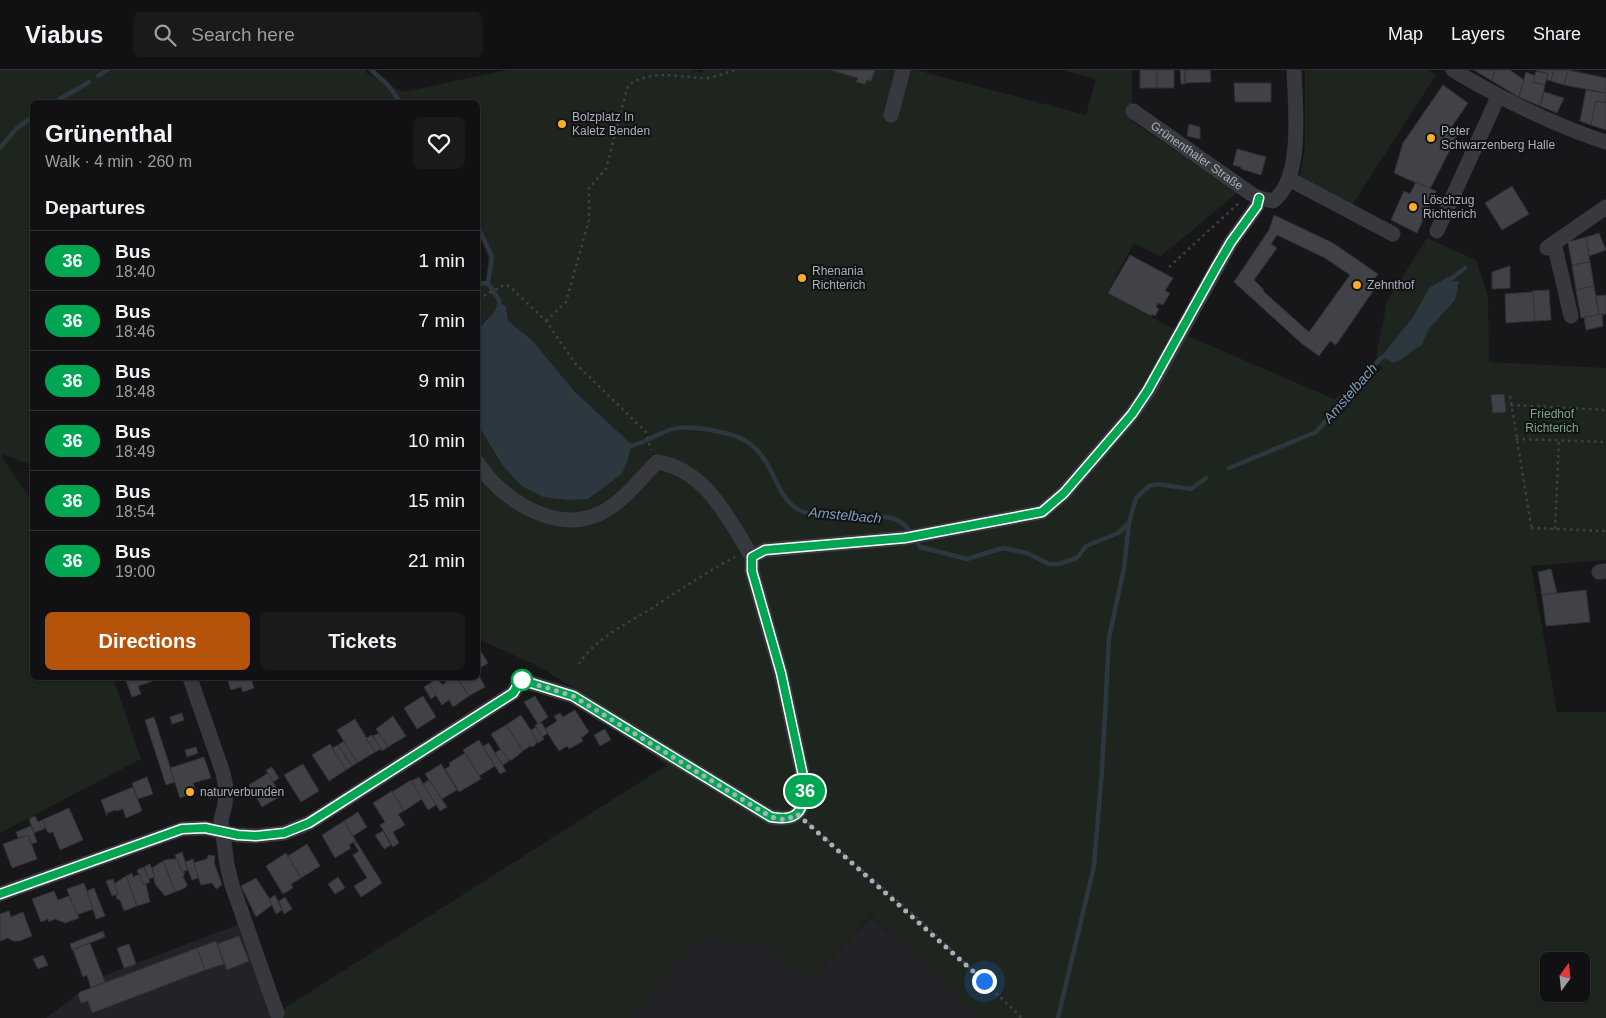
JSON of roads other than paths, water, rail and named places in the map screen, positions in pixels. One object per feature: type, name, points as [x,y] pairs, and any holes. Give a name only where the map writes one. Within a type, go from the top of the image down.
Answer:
[{"type":"street","points":[[891,115],[903,70]]},
{"type":"street","points":[[752,557],[765,550],[905,538],[1042,512],[1064,493],[1132,414],[1148,390],[1231,242],[1257,206],[1255,196],[1273,201],[1281,195],[1290,179],[1294,145],[1294,70]]},
{"type":"street","points":[[1453,70],[1498,97],[1533,114],[1606,142]]},
{"type":"street","points":[[1437,231],[1498,97]]},
{"type":"street","name":"Grünenthaler Straße","points":[[1133,111],[1255,196]]},
{"type":"street","points":[[1290,179],[1393,234]]},
{"type":"street","points":[[1571,316],[1550,246],[1606,207]]},
{"type":"street","points":[[0,894],[165,834],[205,828],[238,835],[256,836],[284,833],[309,823],[513,693],[521,680],[573,696],[771,817],[786,820],[797,814],[803,804],[805,785],[781,673],[752,571],[752,557],[710,494],[691,475],[671,464],[657,462],[618,502],[596,516],[570,520],[523,506],[487,478],[480,467]]},
{"type":"street","points":[[191,680],[223,773],[226,788],[221,820],[232,885],[277,1013]]},
{"type":"waterway","name":"Amstelbach","points":[[98,76],[107,70]]},
{"type":"waterway","name":"Amstelbach","points":[[371,70],[388,85],[399,100]]},
{"type":"waterway","name":"Amstelbach","points":[[58,100],[89,82]]},
{"type":"waterway","name":"Amstelbach","points":[[0,148],[16,129],[30,118]]},
{"type":"waterway","name":"Amstelbach","points":[[480,231],[492,257],[488,283],[499,300],[500,308]]},
{"type":"waterway","name":"Amstelbach","points":[[1451,279],[1465,268]]},
{"type":"waterway","points":[[480,284],[488,283]]},
{"type":"waterway","name":"Amstelbach","points":[[1229,468],[1316,432],[1380,359],[1388,353]]},
{"type":"waterway","name":"Amstelbach","points":[[626,447],[676,428],[699,428],[729,434],[745,440],[756,449],[765,460],[783,495],[801,511],[811,514],[891,518],[906,526],[920,547],[967,559],[1003,548],[1027,553],[1049,564],[1059,564],[1077,558],[1086,546],[1118,533],[1129,523],[1136,498],[1149,486],[1158,484],[1191,489],[1206,478]]},
{"type":"waterway","points":[[1058,1018],[1094,866],[1102,770],[1109,638],[1124,568],[1129,523]]},
{"type":"place","name":"Bolzplatz In Kaletz Benden","points":[[562,124]]},
{"type":"place","name":"Peter Schwarzenberg Halle","points":[[1431,138]]},
{"type":"place","name":"Löschzug Richterich","points":[[1413,207]]},
{"type":"place","name":"Rhenania Richterich","points":[[802,278]]},
{"type":"place","name":"Zehnthof","points":[[1357,285]]},
{"type":"place","name":"naturverbunden","points":[[190,792]]},
{"type":"park label","name":"Friedhof Richterich","points":[[1552,421]]}]
